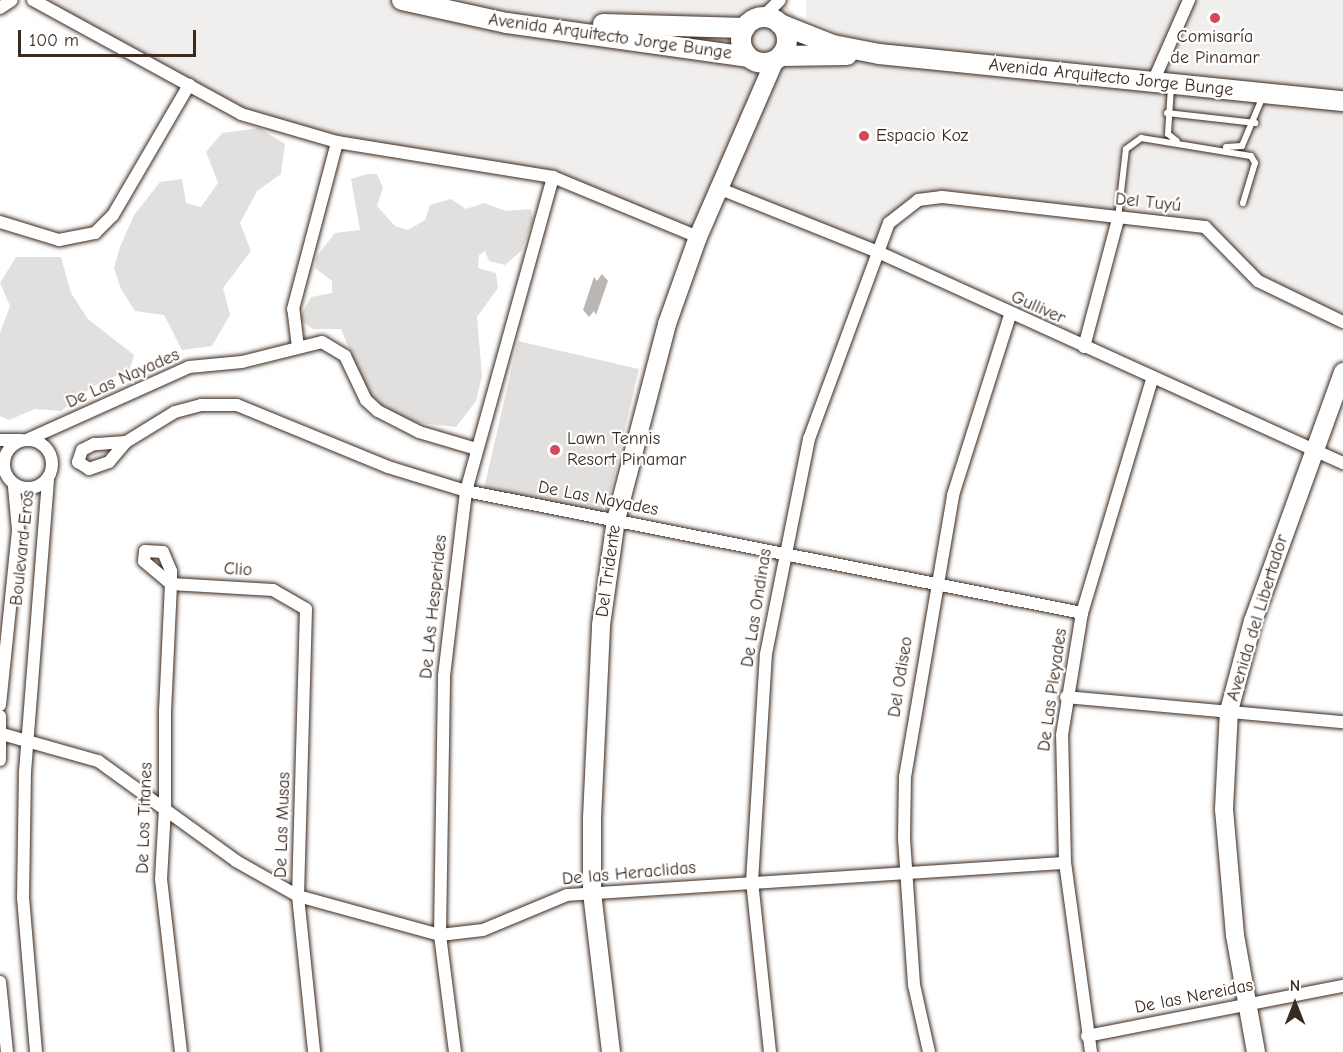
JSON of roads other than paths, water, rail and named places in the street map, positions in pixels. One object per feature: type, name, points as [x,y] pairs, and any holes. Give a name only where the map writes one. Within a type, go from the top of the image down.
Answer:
[{"type":"main road","name":"Avenida Arquitecto Jorge Bunge","points":[[402,0],[507,23],[750,58]]},
{"type":"main road","name":"Avenida Arquitecto Jorge Bunge","points":[[454,0],[611,25],[745,28]]},
{"type":"main road","points":[[762,18],[780,24],[787,36],[778,58],[750,58],[741,43],[745,28],[762,18]]},
{"type":"main road","name":"Avenida Arquitecto Jorge Bunge","points":[[780,24],[832,45],[879,54],[1343,101]]},
{"type":"main road","name":"Avenida Arquitecto Jorge Bunge","points":[[778,58],[879,54]]},
{"type":"main road","name":"Del Tridente","points":[[750,58],[750,111]]},
{"type":"main road","name":"Del Tridente","points":[[611,1052],[591,893],[596,695],[616,520],[655,364],[698,237],[750,111],[778,58]]},
{"type":"main road","name":"Avenida del Libertador","points":[[1256,1052],[1246,1005],[1224,809],[1229,711],[1253,621],[1317,451],[1343,372]]},
{"type":"street","points":[[0,8],[12,0]]},
{"type":"street","points":[[33,0],[242,114],[337,142],[553,177],[698,237]]},
{"type":"street","points":[[762,18],[780,0]]},
{"type":"street","points":[[1162,83],[1189,0]]},
{"type":"street","points":[[0,222],[59,240],[95,233],[113,215],[189,85]]},
{"type":"street","points":[[298,347],[293,309],[337,142]]},
{"type":"street","name":"De LAs Hesperides","points":[[454,1052],[441,935],[444,676],[466,491],[553,177]]},
{"type":"street","name":"Gulliver","points":[[718,188],[878,252],[1010,315],[1343,463]]},
{"type":"street","name":"Del Tuyú","points":[[918,200],[942,197],[1214,231],[1258,282],[1343,322]]},
{"type":"street","name":"De Las Ondinas","points":[[770,1052],[752,882],[758,744],[782,555],[809,439],[889,223],[918,200]]},
{"type":"street","points":[[1084,347],[1118,219]]},
{"type":"street","name":"Del Odiseo","points":[[929,1052],[914,985],[906,873],[905,777],[934,585],[967,446],[1010,315]]},
{"type":"street","name":"De Las Nayades","points":[[0,440],[25,440],[189,367],[242,362],[298,347],[331,345],[345,356],[366,400],[378,411],[419,432],[476,449]]},
{"type":"street","name":"De Las Pleyades","points":[[1091,1052],[1065,863],[1060,771],[1066,697],[1082,613],[1153,377]]},
{"type":"street","name":"De Las Nayades","points":[[126,442],[175,412],[201,405],[237,405],[388,467],[466,491],[1082,613]]},
{"type":"street","points":[[25,440],[47,450],[48,479],[35,488],[9,485],[8,453],[25,440]]},
{"type":"street","name":"Boulevard Eros","points":[[36,1052],[23,898],[26,738],[48,479]]},
{"type":"street","name":"Boulevard Eros","points":[[0,705],[18,530],[9,485]]},
{"type":"street","name":"Clio","points":[[171,584],[273,590],[299,602]]},
{"type":"street","name":"De Los Titanes","points":[[171,584],[163,926],[181,1052]]},
{"type":"street","name":"De Las Musas","points":[[299,602],[309,621],[298,896],[314,1052]]},
{"type":"street","points":[[1066,697],[1343,722]]},
{"type":"street","points":[[0,716],[2,734],[0,760]]},
{"type":"street","name":"De las Heraclidas","points":[[2,734],[26,738],[98,760],[236,861],[298,896],[441,935],[483,930],[555,897],[752,882],[1065,863]]},
{"type":"street","points":[[0,982],[8,1052]]},
{"type":"street","name":"De las Nereidas","points":[[1087,1036],[1343,986]]},
{"type":"lane","points":[[1162,83],[1172,138],[1231,148],[1242,146],[1255,123],[1264,94]]},
{"type":"lane","points":[[1167,113],[1255,123]]},
{"type":"lane","points":[[1118,219],[1126,149],[1141,138],[1251,156],[1255,163],[1244,203]]},
{"type":"place","name":"Comisaría de Pinamar","points":[[1215,18]]},
{"type":"place","name":"Espacio Koz","points":[[864,136]]},
{"type":"place","name":"Lawn Tennis Resort Pinamar","points":[[555,450]]}]
